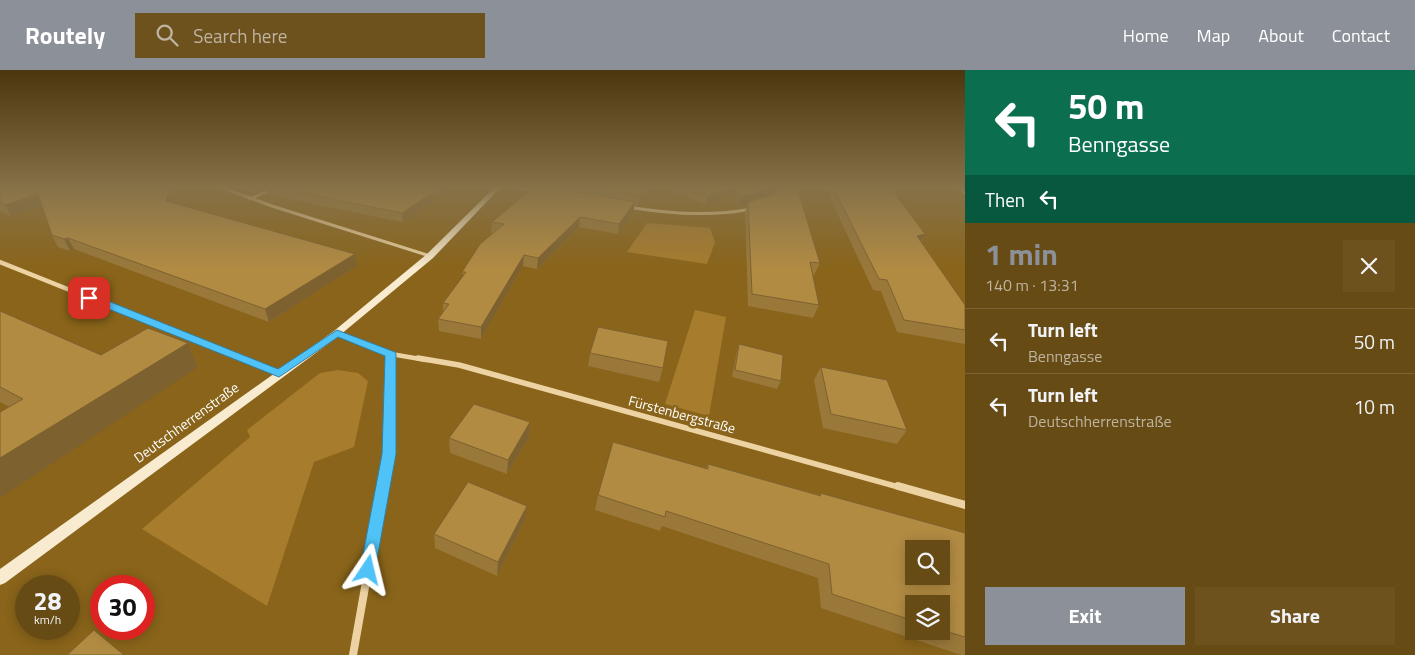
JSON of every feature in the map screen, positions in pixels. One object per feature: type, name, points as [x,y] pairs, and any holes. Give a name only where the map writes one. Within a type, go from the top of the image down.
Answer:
[{"type":"street","points":[[296,214],[398,244],[430,256]]},
{"type":"street","name":"Deutschherrenstraße","points":[[0,578],[279,373],[337,333],[430,256],[471,214]]},
{"type":"street","points":[[696,214],[712,214]]},
{"type":"street","points":[[0,262],[279,373]]},
{"type":"street","name":"Fürstenbergstraße","points":[[337,333],[391,354],[459,366],[965,504]]},
{"type":"street","points":[[353,655],[389,454],[391,354]]},
{"type":"shaded area","points":[[647,223],[710,228],[715,242],[707,264],[627,252]]},
{"type":"shaded area","points":[[695,310],[726,317],[709,416],[665,404]]},
{"type":"shaded area","points":[[338,370],[358,373],[368,381],[354,447],[314,462],[267,606],[142,529],[250,437],[247,430],[320,373]]},
{"type":"building","points":[[45,214],[213,214],[355,254],[265,309],[68,238],[64,239],[52,235]]},
{"type":"building","points":[[501,214],[626,214],[619,224],[580,217],[538,258],[524,255],[481,327],[438,319],[449,304],[443,303],[466,272],[462,272],[480,244],[504,224],[492,222]]},
{"type":"building","points":[[749,214],[805,214],[820,263],[810,262],[819,305],[752,294]]},
{"type":"building","points":[[847,214],[910,214],[925,234],[917,236],[965,305],[965,330],[904,320],[887,280],[879,279]]},
{"type":"building","points":[[0,311],[101,355],[148,328],[188,343],[0,458],[0,412],[23,399],[0,387]]},
{"type":"building","points":[[598,327],[668,341],[663,368],[590,353]]},
{"type":"building","points":[[739,344],[783,355],[781,381],[735,370]]},
{"type":"building","points":[[821,367],[887,380],[907,430],[831,414]]},
{"type":"building","points":[[474,404],[530,422],[508,460],[449,438]]},
{"type":"building","points":[[613,442],[708,469],[708,464],[821,496],[820,493],[965,533],[965,637],[950,633],[950,595],[905,595],[905,618],[832,594],[829,564],[666,511],[665,517],[598,495]]},
{"type":"building","points":[[468,482],[527,506],[498,562],[434,534]]},
{"type":"building","points":[[90,634],[90,640],[106,640],[124,655],[67,655]]},
{"type":"route","points":[[89,298],[279,373],[337,333],[391,354],[389,454],[368,570]]}]
